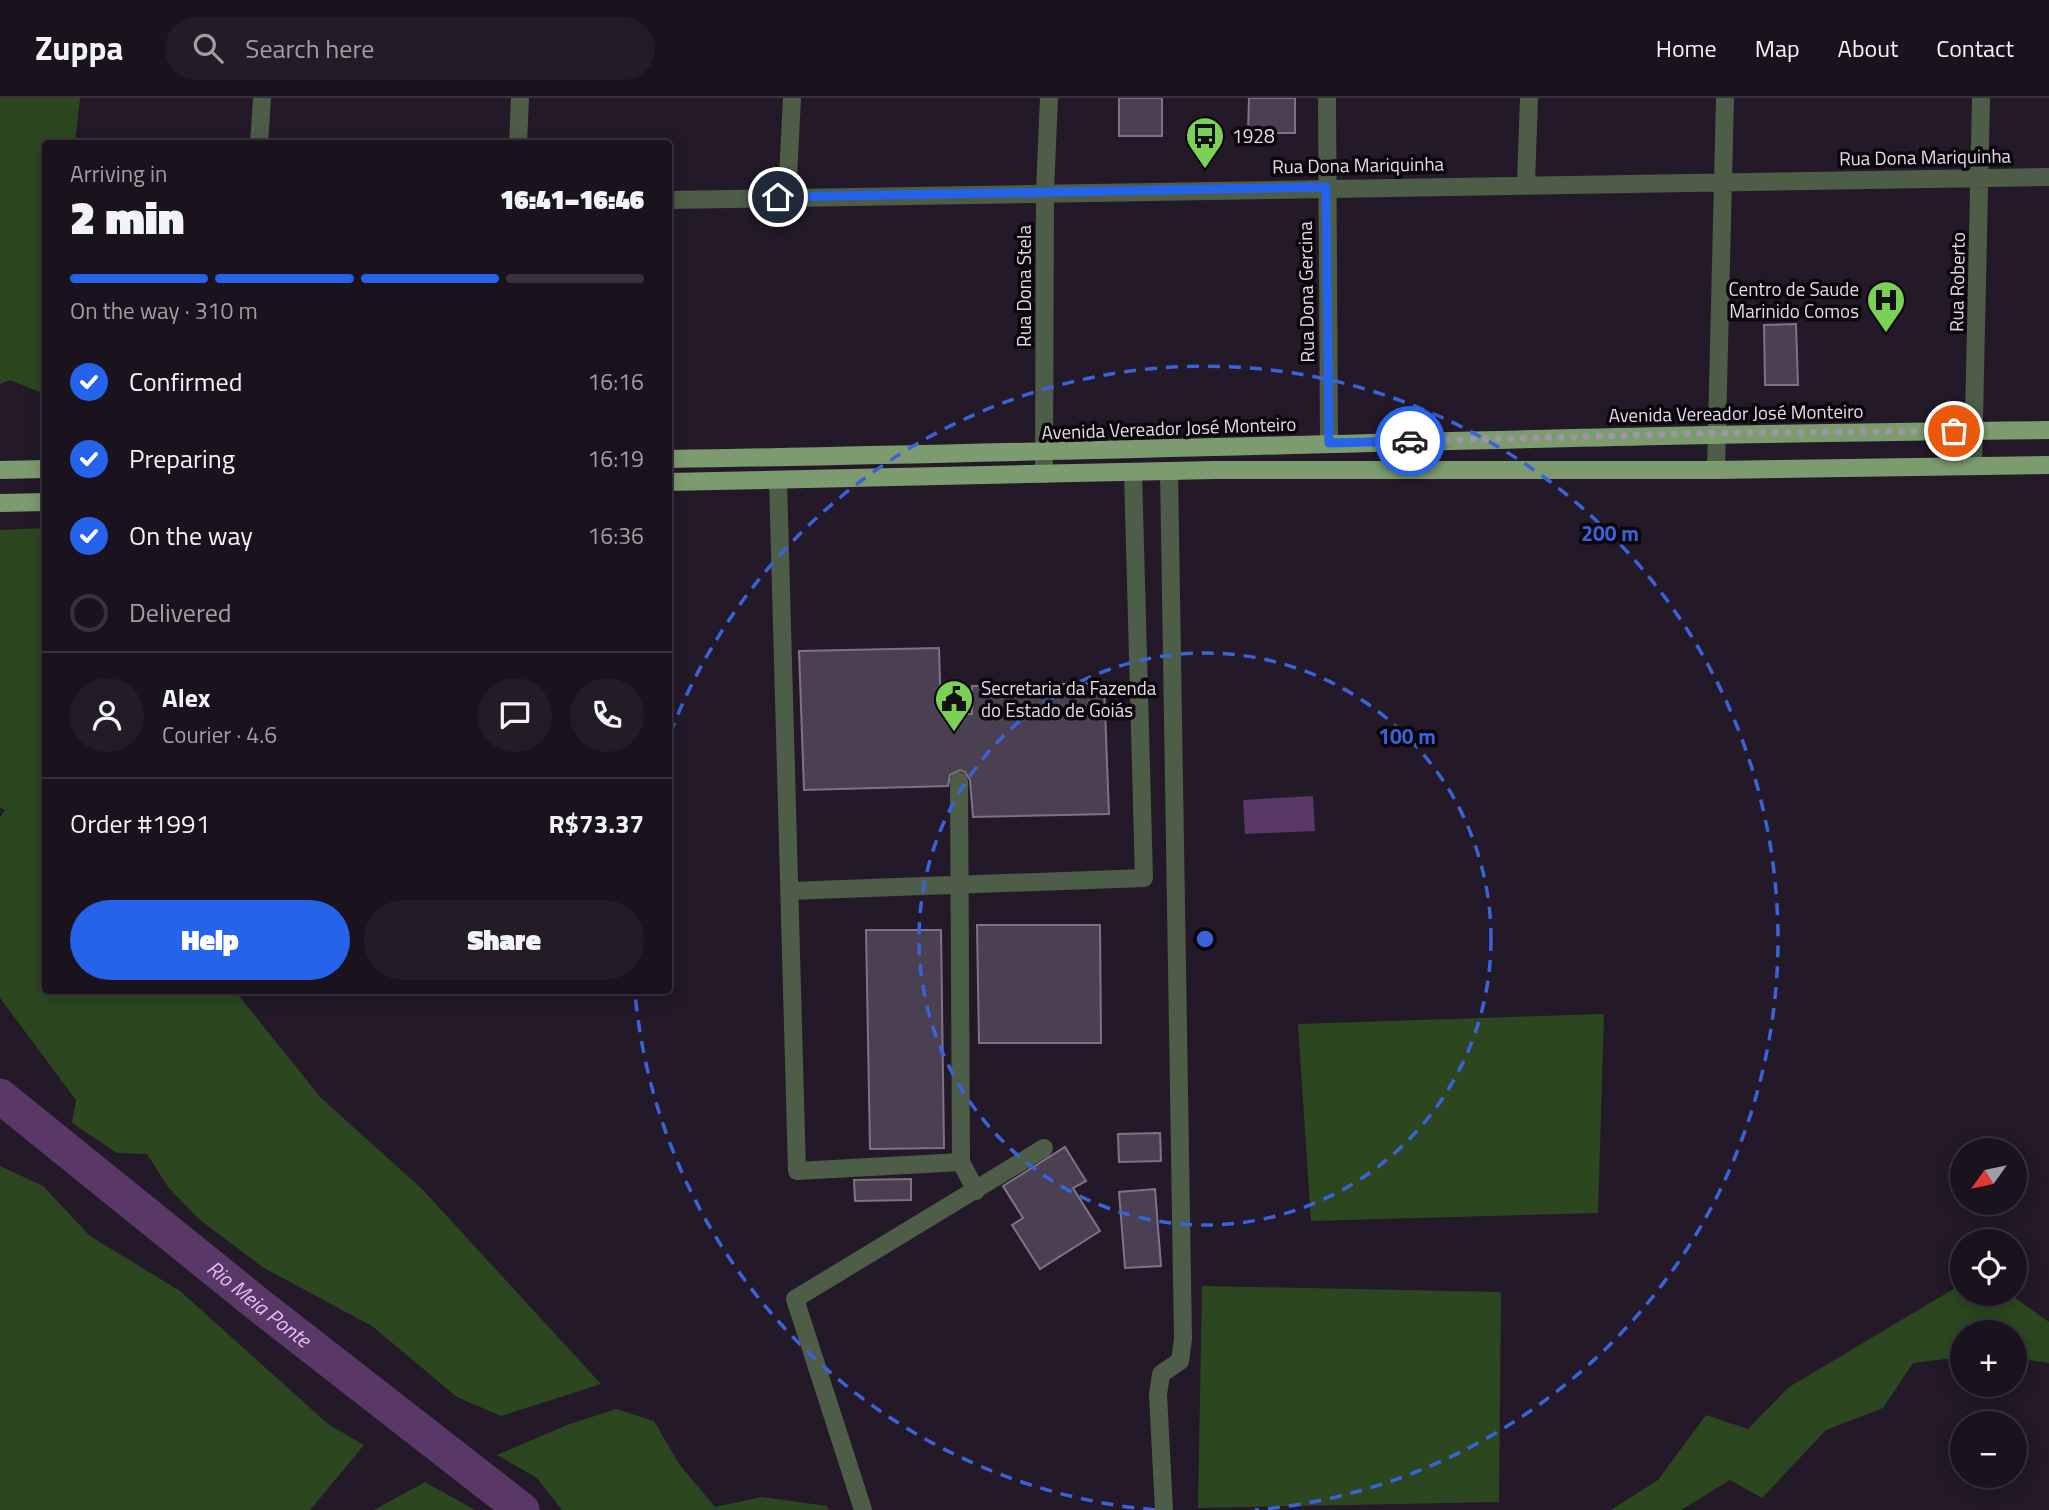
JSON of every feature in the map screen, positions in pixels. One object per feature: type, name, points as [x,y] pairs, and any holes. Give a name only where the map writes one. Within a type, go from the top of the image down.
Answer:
[{"type":"main road","name":"Avenida Vereador José Monteiro","points":[[672,459],[1044,453],[1718,433],[2049,430]]},
{"type":"main road","points":[[672,482],[1169,471],[1716,470],[2049,465]]},
{"type":"main road","points":[[3,470],[42,469]]},
{"type":"main road","points":[[0,503],[37,502]]},
{"type":"street","points":[[259,140],[262,98]]},
{"type":"street","points":[[518,140],[520,98]]},
{"type":"street","points":[[787,197],[792,98]]},
{"type":"street","name":"Rua Dona Stela","points":[[1044,474],[1045,191],[1049,98]]},
{"type":"street","name":"Rua Dona Gercina","points":[[1327,98],[1329,443]]},
{"type":"street","points":[[1526,183],[1529,98]]},
{"type":"street","points":[[1716,470],[1725,98]]},
{"type":"street","name":"Rua Roberto","points":[[1973,466],[1976,431],[1981,98]]},
{"type":"street","name":"Rua Dona Mariquinha","points":[[672,200],[1526,183],[2049,177]]},
{"type":"street","points":[[1164,1510],[1158,1395],[1161,1374],[1180,1361],[1183,1339],[1169,471]]},
{"type":"street","points":[[789,891],[1144,878],[1133,472]]},
{"type":"street","points":[[778,480],[797,1171],[961,1162]]},
{"type":"street","points":[[958,781],[961,1162],[976,1191]]},
{"type":"street","points":[[863,1510],[795,1299],[1044,1149]]},
{"type":"green space","points":[[0,98],[80,98],[75,140],[42,140],[42,390],[40,392],[10,380],[0,384]]},
{"type":"green space","points":[[42,528],[42,994],[237,994],[321,1098],[422,1189],[601,1384],[501,1416],[457,1397],[372,1326],[264,1268],[200,1220],[168,1187],[147,1154],[117,1153],[72,1123],[76,1100],[0,998],[0,817],[5,810],[0,808],[0,530]]},
{"type":"green space","points":[[1604,1014],[1598,1213],[1311,1221],[1298,1024]]},
{"type":"green space","points":[[0,1166],[43,1186],[90,1236],[180,1291],[328,1424],[364,1445],[310,1510],[0,1510]]},
{"type":"green space","points":[[1202,1286],[1501,1292],[1499,1502],[1198,1508]]},
{"type":"green space","points":[[1950,1291],[1950,1306],[2026,1306],[2049,1322],[2049,1363],[2027,1360],[2027,1320],[1950,1320],[1950,1358],[1913,1363],[1883,1408],[1826,1430],[1762,1498],[1730,1480],[1681,1510],[1611,1510],[1658,1480],[1706,1415],[1748,1429],[1789,1387]]},
{"type":"green space","points":[[616,1409],[654,1421],[679,1464],[715,1507],[762,1497],[827,1506],[829,1510],[562,1510],[537,1478],[497,1455],[567,1425]]},
{"type":"green space","points":[[425,1482],[475,1510],[374,1510]]},
{"type":"shaded area","points":[[1313,796],[1315,831],[1245,834],[1243,800]]},
{"type":"building","points":[[1119,98],[1162,98],[1162,136],[1119,136]]},
{"type":"building","points":[[1249,98],[1295,98],[1295,133],[1248,133]]},
{"type":"building","points":[[1796,324],[1798,385],[1765,385],[1764,325]]},
{"type":"building","name":"Secretaria da Fazenda do Estado de Goiás","points":[[939,648],[941,714],[972,714],[972,686],[1104,683],[1109,814],[973,817],[970,780],[965,772],[960,770],[950,775],[948,786],[804,790],[799,651]]},
{"type":"building","points":[[977,925],[1100,925],[1101,1043],[979,1043]]},
{"type":"building","points":[[866,930],[941,930],[944,1148],[870,1149]]},
{"type":"building","points":[[1160,1133],[1161,1161],[1119,1162],[1118,1134]]},
{"type":"building","points":[[1065,1147],[1086,1181],[1073,1188],[1100,1231],[1040,1269],[1012,1225],[1023,1218],[1003,1186]]},
{"type":"building","points":[[911,1179],[911,1200],[855,1201],[854,1180]]},
{"type":"building","points":[[1155,1189],[1161,1266],[1125,1268],[1119,1192]]},
{"type":"waterway","name":"Rio Meia Ponte","points":[[0,1096],[255,1302],[522,1510]]},
{"type":"way so far","points":[[1410,441],[1718,433],[1954,431]]},
{"type":"place","name":"1928","points":[[1205,170]]},
{"type":"place","name":"Centro de Saude Marinido Comos","points":[[1886,334]]},
{"type":"place","name":"Secretaria da Fazenda do Estado de Goiás","points":[[954,733]]},
{"type":"route","points":[[778,197],[1326,187],[1329,443],[1410,441]]}]
